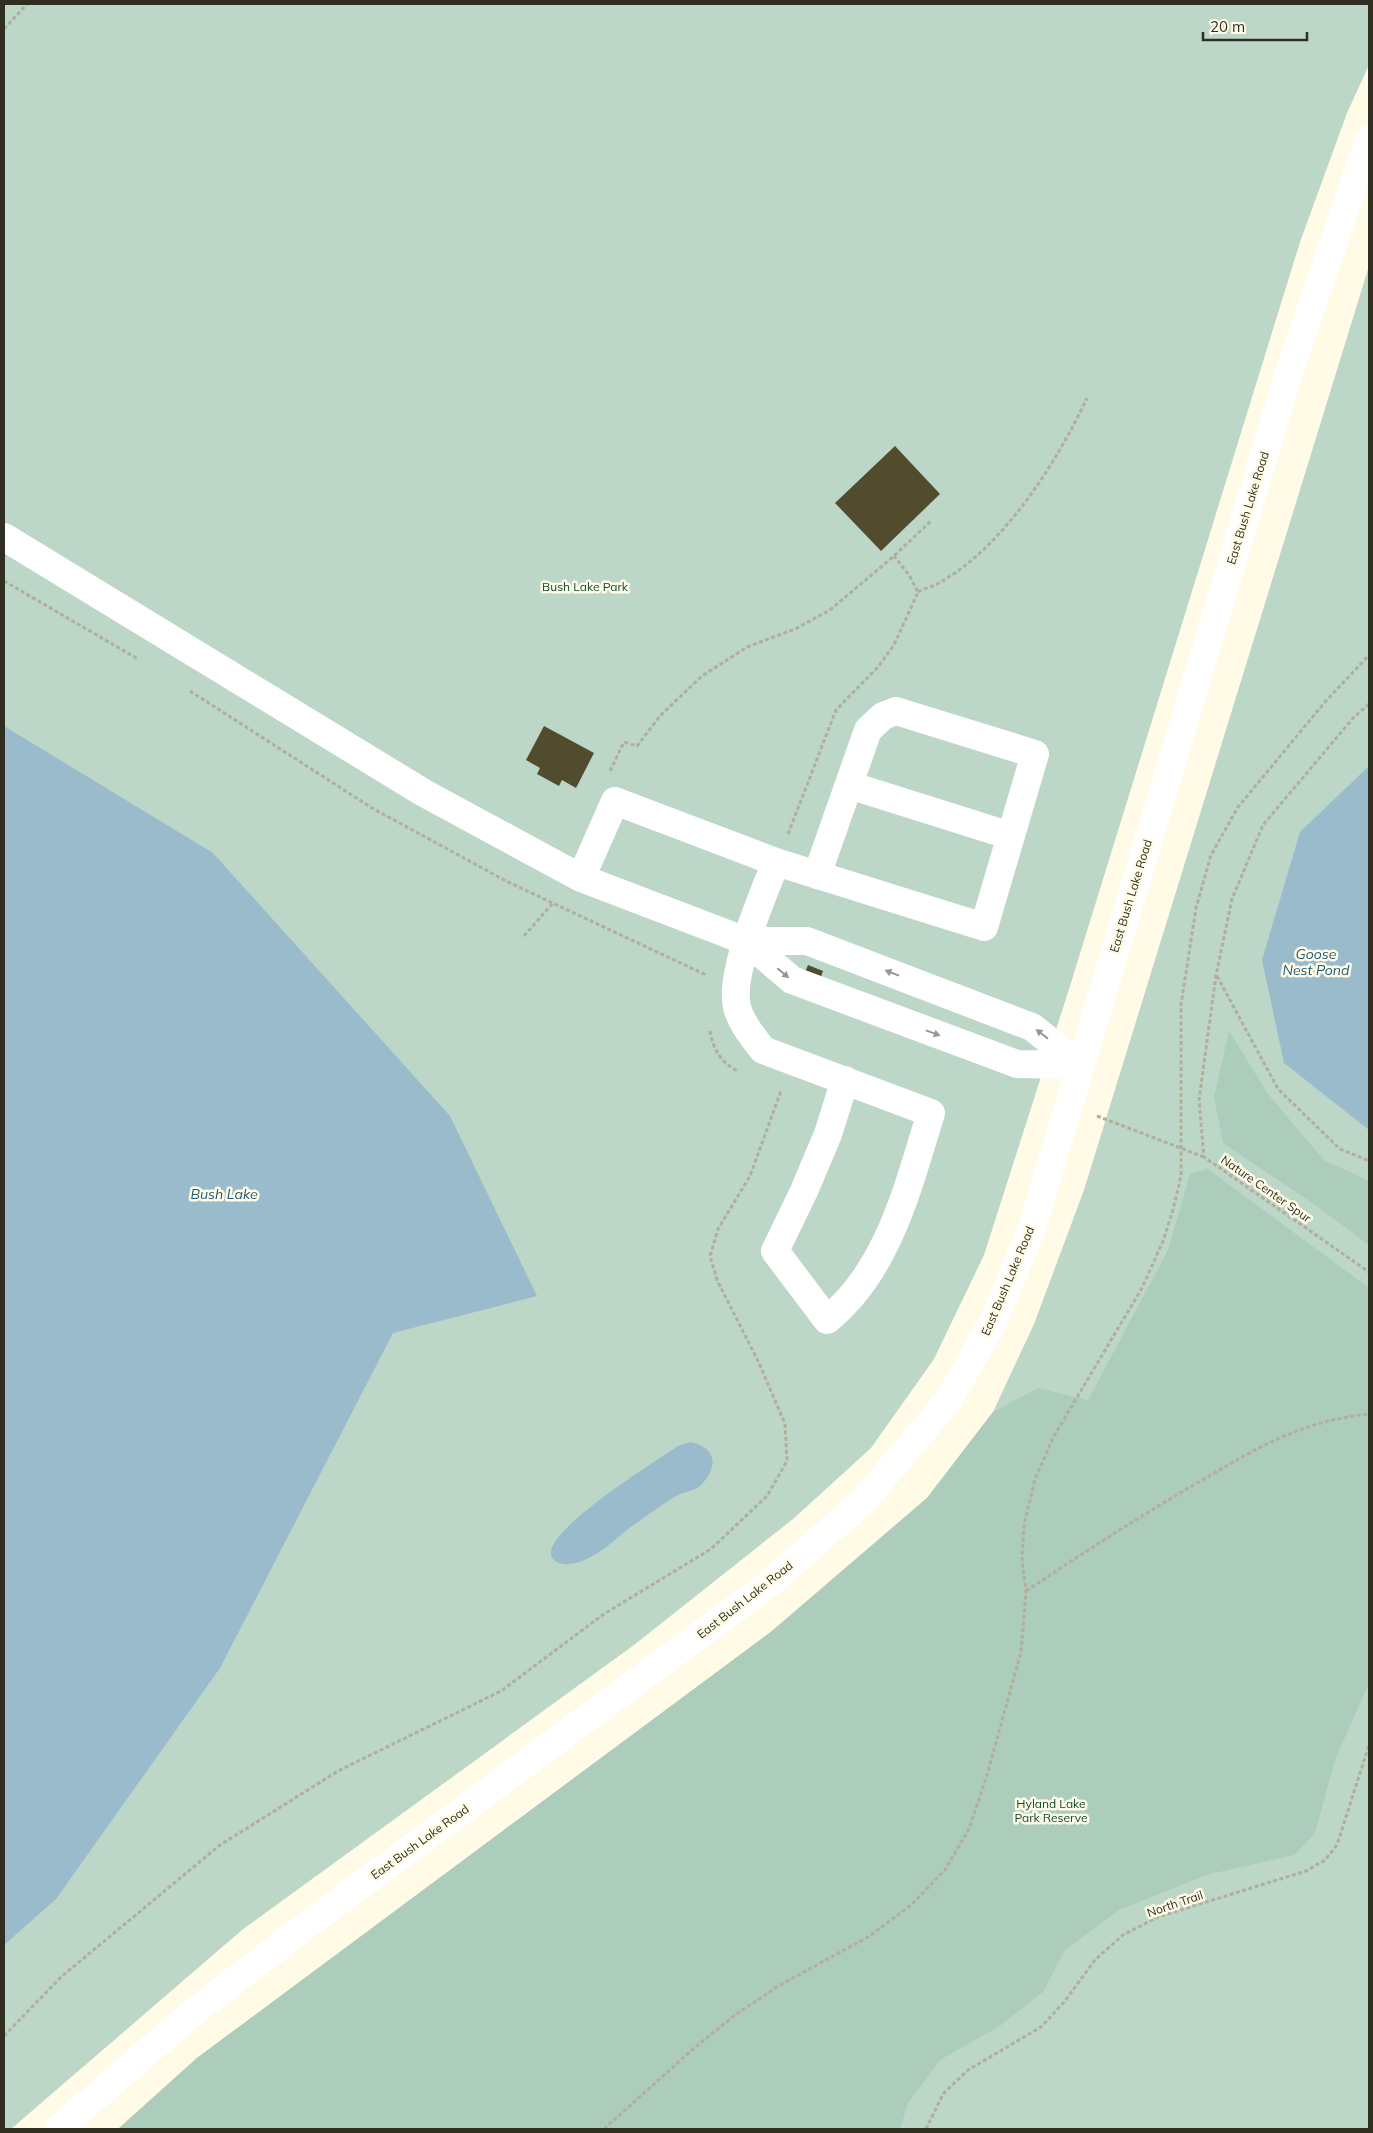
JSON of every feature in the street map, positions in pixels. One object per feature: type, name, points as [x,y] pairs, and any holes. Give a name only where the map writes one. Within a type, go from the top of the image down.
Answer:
[{"type":"street","name":"East Bush Lake Road","points":[[58,2129],[196,2010],[315,1919],[770,1583],[864,1500],[948,1401],[994,1320],[1031,1231],[1290,369],[1369,140]]},
{"type":"street","points":[[4,537],[424,793],[574,874],[746,941],[792,980],[999,1058],[1017,1064],[1080,1064]]},
{"type":"street","points":[[574,874],[615,801],[776,862],[817,875],[984,927],[1035,754],[896,711],[883,716],[868,730],[817,875]]},
{"type":"street","points":[[849,785],[1011,836]]},
{"type":"street","points":[[776,862],[746,941],[737,986],[737,1006],[748,1030],[763,1050],[845,1080],[931,1113],[899,1212],[873,1268],[842,1308],[827,1320],[775,1251],[828,1134],[845,1080]]},
{"type":"street","points":[[746,941],[807,941],[1032,1027],[1080,1064]]},
{"type":"path","points":[[4,29],[26,4]]},
{"type":"path","points":[[918,592],[942,582],[966,564],[1001,532],[1071,432],[1087,398]]},
{"type":"path","points":[[608,775],[624,742],[638,746],[660,716],[702,676],[746,647],[795,629],[830,610],[894,556],[932,520]]},
{"type":"path","points":[[4,581],[142,662]]},
{"type":"path","points":[[604,2129],[693,2049],[735,2016],[780,1985],[868,1937],[910,1906],[945,1870],[969,1829],[1020,1652],[1026,1591],[1022,1560],[1024,1525],[1035,1479],[1054,1436],[1142,1288],[1163,1241],[1181,1176],[1181,1005],[1196,908],[1211,856],[1238,807],[1324,702],[1369,655]]},
{"type":"path","points":[[184,687],[372,808],[508,882],[704,974],[705,984]]},
{"type":"path","name":"Nature Center Spur","points":[[1369,704],[1354,717],[1263,824],[1232,899],[1216,975],[1199,1100],[1204,1157],[1369,1272]]},
{"type":"path","points":[[524,936],[553,903],[574,874]]},
{"type":"path","points":[[1216,975],[1278,1089],[1340,1149],[1369,1161]]},
{"type":"path","points":[[709,1022],[712,1040],[724,1064],[740,1072]]},
{"type":"path","points":[[4,2036],[61,1977],[220,1845],[338,1770],[501,1691],[604,1614],[711,1549],[767,1496],[787,1461],[785,1424],[759,1363],[716,1280],[710,1256],[718,1229],[750,1176],[768,1128],[781,1091],[772,1087]]},
{"type":"path","points":[[1181,1148],[1204,1157]]},
{"type":"path","points":[[1026,1591],[1130,1522],[1269,1441],[1303,1427],[1340,1417],[1369,1414]]},
{"type":"path","name":"North Trail","points":[[926,2129],[943,2094],[968,2070],[1041,2027],[1065,2001],[1094,1960],[1123,1935],[1158,1918],[1306,1871],[1324,1860],[1337,1845],[1369,1745]]},
{"type":"green space","name":"Bush Lake Park","points":[[4,4],[1369,4],[1369,65],[1347,113],[1300,242],[1070,986],[984,1255],[934,1359],[871,1448],[793,1519],[634,1645],[242,1930],[11,2129],[4,2129]]},
{"type":"green space","name":"Hyland Lake Park Reserve","points":[[1369,266],[1369,2129],[118,2129],[197,2058],[772,1631],[927,1498],[993,1412],[1034,1324],[1084,1190]]},
{"type":"green space","points":[[1229,1031],[1268,1094],[1324,1160],[1369,1181],[1369,1245],[1318,1207],[1223,1143],[1214,1097]]},
{"type":"green space","name":"Hyland Lake Park Reserve","points":[[1208,1169],[1369,1288],[1369,1683],[1335,1760],[1315,1833],[1294,1855],[1206,1875],[1119,1910],[1065,1950],[1043,1992],[1000,2026],[940,2060],[908,2103],[900,2129],[118,2129],[197,2058],[772,1631],[927,1498],[993,1412],[1038,1388],[1088,1400],[1168,1250],[1190,1174]]},
{"type":"water","name":"Bush Lake","points":[[4,726],[213,853],[450,1116],[537,1296],[393,1333],[220,1668],[56,1899],[4,1945]]},
{"type":"water","name":"Goose Nest Pond","points":[[1369,766],[1369,1130],[1284,1063],[1262,960],[1300,832]]},
{"type":"water","points":[[691,1442],[706,1449],[712,1459],[710,1472],[700,1486],[666,1502],[590,1558],[567,1564],[556,1562],[553,1559],[552,1548],[562,1533],[579,1516],[648,1465],[678,1446]]},
{"type":"building","points":[[895,446],[940,494],[881,551],[835,503]]},
{"type":"building","points":[[544,726],[594,753],[576,788],[562,780],[559,786],[537,774],[540,768],[526,760]]},
{"type":"building","points":[[808,965],[823,971],[819,982],[803,977]]}]
